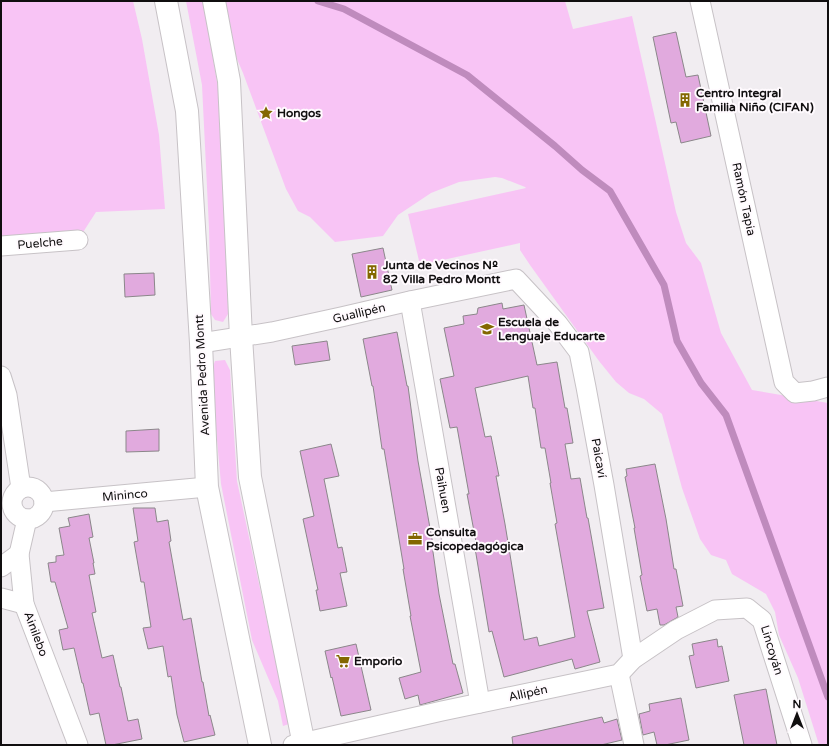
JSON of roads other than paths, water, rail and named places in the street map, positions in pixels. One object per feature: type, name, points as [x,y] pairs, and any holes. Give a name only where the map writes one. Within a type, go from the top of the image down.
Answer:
[{"type":"main road","name":"Avenida Pedro Montt","points":[[166,1],[187,111],[201,342],[207,487],[260,745]]},
{"type":"main road","points":[[214,1],[229,81],[241,337],[250,477],[300,744]]},
{"type":"street","name":"Ramón Tapia","points":[[700,1],[784,382],[795,393],[813,391],[828,387]]},
{"type":"street","name":"Puelche","points":[[1,246],[78,240]]},
{"type":"street","name":"Guallipén","points":[[201,342],[272,332],[516,279]]},
{"type":"street","name":"Paicaví","points":[[516,279],[558,324],[579,352],[604,485],[633,659]]},
{"type":"street","name":"Paihuen","points":[[410,301],[480,703]]},
{"type":"street","points":[[1,376],[21,488]]},
{"type":"street","points":[[26,487],[36,489],[43,497],[44,502],[43,508],[38,516],[27,519],[17,515],[12,506],[13,495],[21,488],[26,487]]},
{"type":"street","name":"Mininco","points":[[44,502],[207,487]]},
{"type":"street","name":"Ainilebo","points":[[27,519],[19,554],[24,604],[78,745]]},
{"type":"street","points":[[1,567],[19,554]]},
{"type":"street","points":[[1,598],[24,604]]},
{"type":"street","name":"Lincoyán","points":[[633,659],[676,630],[716,610],[747,608],[762,620],[802,745]]},
{"type":"street","points":[[633,659],[619,674],[634,745]]},
{"type":"street","name":"Allipén","points":[[300,744],[442,711],[619,674]]},
{"type":"waterway","points":[[318,1],[344,9],[467,75],[555,146],[582,170],[610,191],[664,285],[677,341],[701,383],[726,415],[828,697]]},
{"type":"place","name":"Centro Integral Familia Niño (CIFAN)","points":[[685,100]]},
{"type":"place","name":"Hongos","points":[[266,113]]},
{"type":"place","name":"Junta de Vecinos Nº 82 Villa Pedro Montt","points":[[372,272]]},
{"type":"place","name":"Escuela de Lenguaje Educarte","points":[[487,329]]},
{"type":"place","name":"Consulta Psicopedagógica","points":[[415,539]]},
{"type":"place","name":"Emporio","points":[[343,661]]}]
